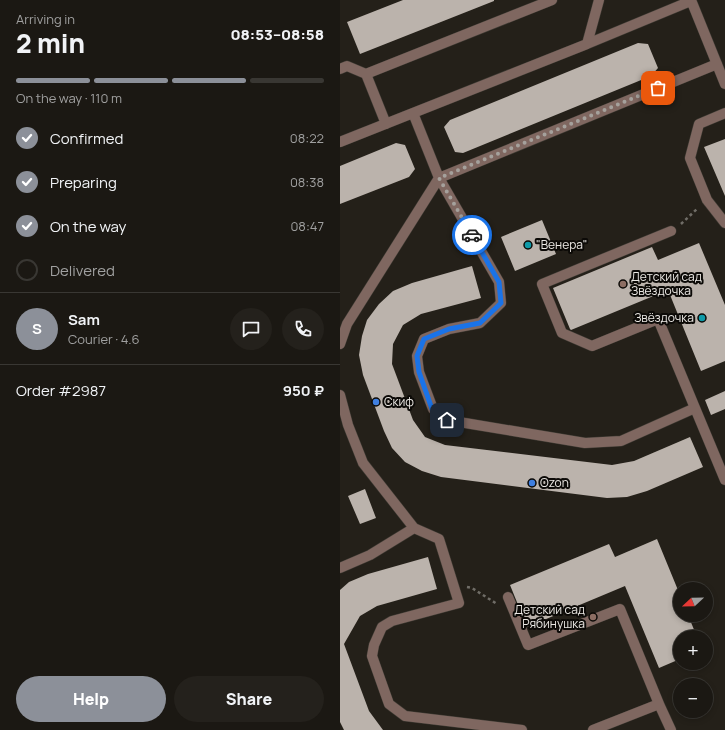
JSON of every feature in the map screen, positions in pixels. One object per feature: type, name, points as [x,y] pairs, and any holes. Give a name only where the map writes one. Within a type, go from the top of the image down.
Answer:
[{"type":"lane","points":[[340,69],[347,66],[366,74],[552,0]]},
{"type":"lane","points":[[587,44],[599,0]]},
{"type":"lane","points":[[340,142],[691,1],[725,84]]},
{"type":"lane","points":[[340,344],[347,324],[439,178],[717,64]]},
{"type":"lane","points":[[366,74],[386,124]]},
{"type":"lane","points":[[413,113],[439,178],[499,282],[501,303],[480,323],[449,329],[424,339],[417,356],[419,372],[432,409],[447,420],[585,443],[621,441],[695,408]]},
{"type":"lane","points":[[725,113],[699,124],[690,158],[707,200],[725,223]]},
{"type":"lane","points":[[672,231],[542,284],[562,333],[592,346],[658,319],[725,480]]},
{"type":"lane","points":[[340,396],[348,425],[363,463],[414,528],[439,539],[459,603],[392,621],[382,627],[374,645],[372,656],[389,704],[405,716],[522,730]]},
{"type":"lane","points":[[340,568],[370,554],[414,528]]},
{"type":"lane","points":[[508,597],[528,645],[620,609],[671,730]]},
{"type":"lane","points":[[593,730],[659,704]]},
{"type":"path","points":[[672,231],[707,200]]},
{"type":"path","points":[[453,585],[472,588],[497,604]]},
{"type":"building","points":[[403,0],[494,1],[360,54],[347,22]]},
{"type":"building","points":[[638,43],[648,44],[658,68],[651,76],[463,153],[455,152],[444,127],[450,120]]},
{"type":"building","points":[[725,139],[725,196],[704,147]]},
{"type":"building","points":[[396,143],[405,145],[415,169],[409,177],[340,204],[340,166]]},
{"type":"building","name":"\"Венера\"","points":[[542,220],[556,254],[515,271],[501,237]]},
{"type":"building","name":"Звёздочка","points":[[699,243],[725,305],[725,361],[701,371],[668,290],[571,330],[570,329],[553,288],[652,247],[658,260]]},
{"type":"building","points":[[472,266],[481,298],[421,314],[403,325],[393,344],[392,364],[413,420],[425,437],[445,445],[612,465],[634,461],[690,437],[703,467],[647,491],[627,497],[607,498],[441,477],[422,471],[405,462],[392,448],[363,375],[359,355],[362,336],[367,320],[379,304],[393,291],[412,283]]},
{"type":"building","points":[[725,391],[725,409],[711,415],[705,400]]},
{"type":"building","points":[[365,489],[376,518],[360,524],[348,496]]},
{"type":"building","points":[[657,539],[675,582],[673,582],[673,622],[691,622],[694,630],[673,630],[673,662],[659,668],[625,586],[527,627],[510,585],[609,544],[615,557]]},
{"type":"building","points":[[428,557],[437,589],[377,606],[360,616],[344,644],[369,711],[383,730],[344,730],[340,722],[340,590],[349,582],[368,574]]},
{"type":"way so far","points":[[472,235],[439,178],[658,88]]},
{"type":"place","name":"\"Венера\"","points":[[528,245]]},
{"type":"place","name":"Детский сад Звёздочка","points":[[623,284]]},
{"type":"place","name":"Звёздочка","points":[[702,318]]},
{"type":"place","name":"Скиф","points":[[376,402]]},
{"type":"place","name":"Ozon","points":[[532,483]]},
{"type":"place","name":"Детский сад Рябинушка","points":[[593,617]]},
{"type":"route","points":[[447,420],[432,409],[419,372],[417,356],[424,339],[449,329],[480,323],[501,303],[499,282],[472,235]]}]
